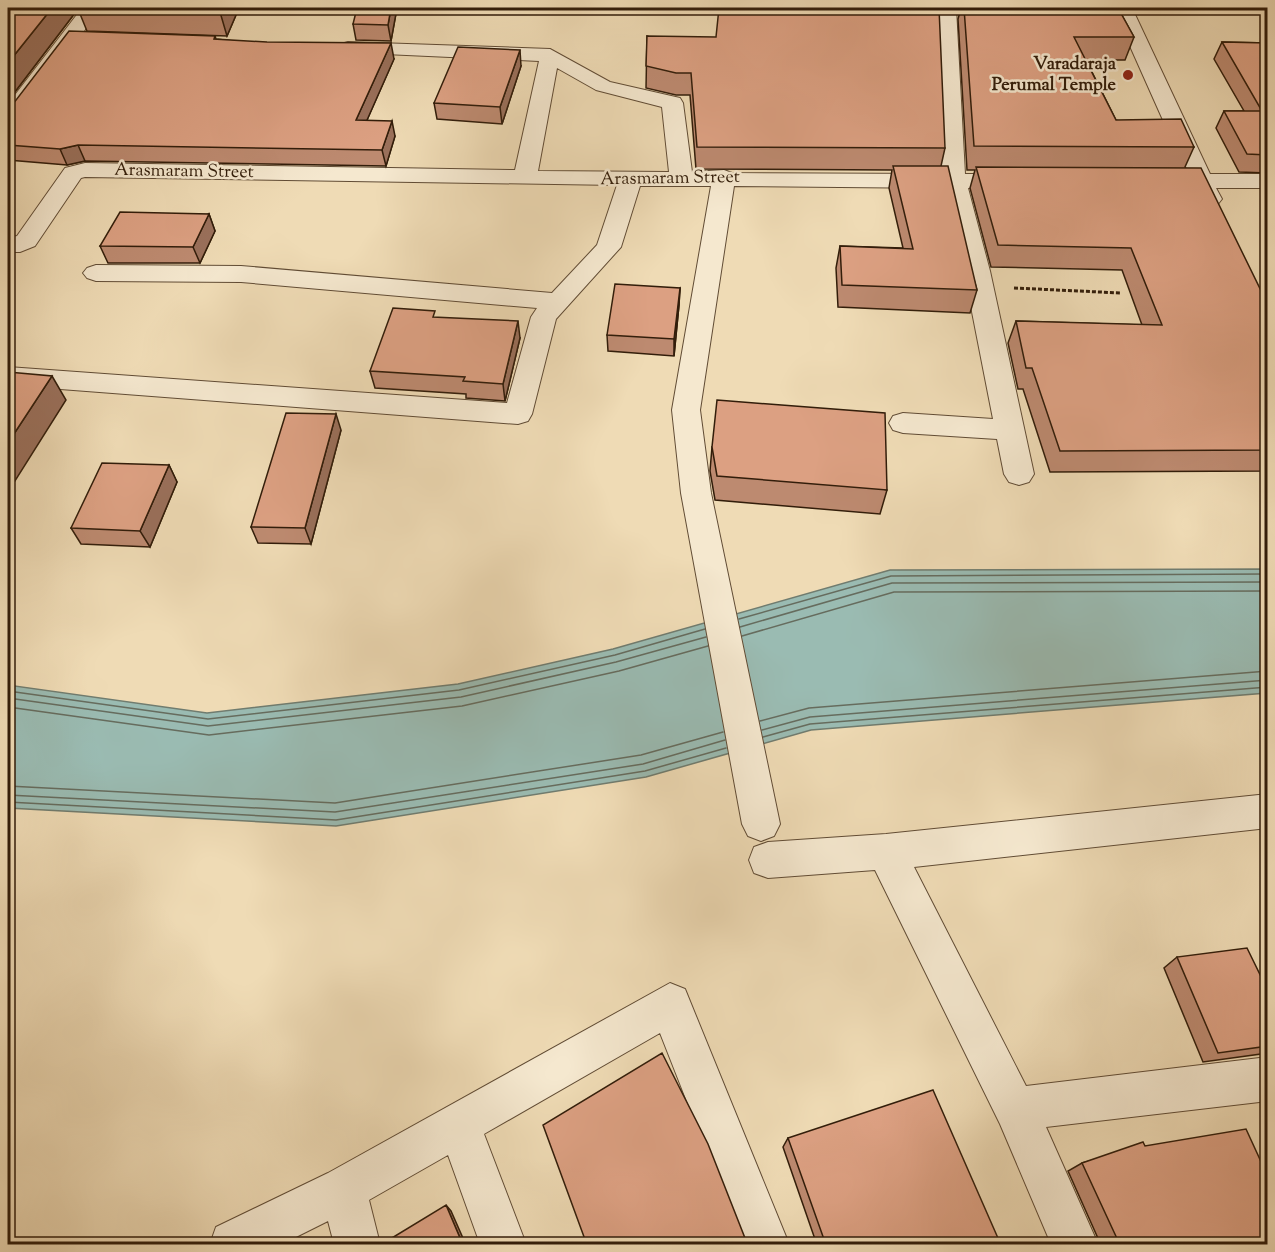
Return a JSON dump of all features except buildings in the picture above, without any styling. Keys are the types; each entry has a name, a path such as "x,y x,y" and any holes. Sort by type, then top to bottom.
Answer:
{"street":[{"path":"8,118 92,8"},
{"path":"946,8 954,180 981,287 1019,474"},
{"path":"1122,8 1220,222"},
{"path":"68,38 91,39"},
{"path":"327,47 550,55 603,86 672,103 681,179"},
{"path":"525,179 534,123 550,55"},
{"name":"Arasmaram Street","path":"8,245 20,245 26,241 73,173 85,170 525,179 630,180 724,177 1036,181"},
{"path":"724,177 686,410 696,494 761,824"},
{"path":"8,376 518,414 544,316 609,247 630,180"},
{"path":"1143,181 1268,181"},
{"path":"96,273 241,274 557,302"},
{"path":"903,423 1010,430"},
{"path":"768,860 886,852 1268,811"},
{"path":"886,852 1015,1109 1075,1245"},
{"path":"233,1245 344,1189 670,1004 766,1245"},
{"path":"1015,1109 1268,1078"},
{"path":"459,1125 503,1245"},
{"path":"344,1189 357,1245"}],"path":[{"path":"981,287 1121,293"}],"water":[{"path":"1267,569 1267,693 811,730 646,777 336,826 8,808 8,685 207,713 458,684 613,649 890,570"}],"place":[{"name":"Varadaraja Perumal Temple","path":"1128,75"}]}
